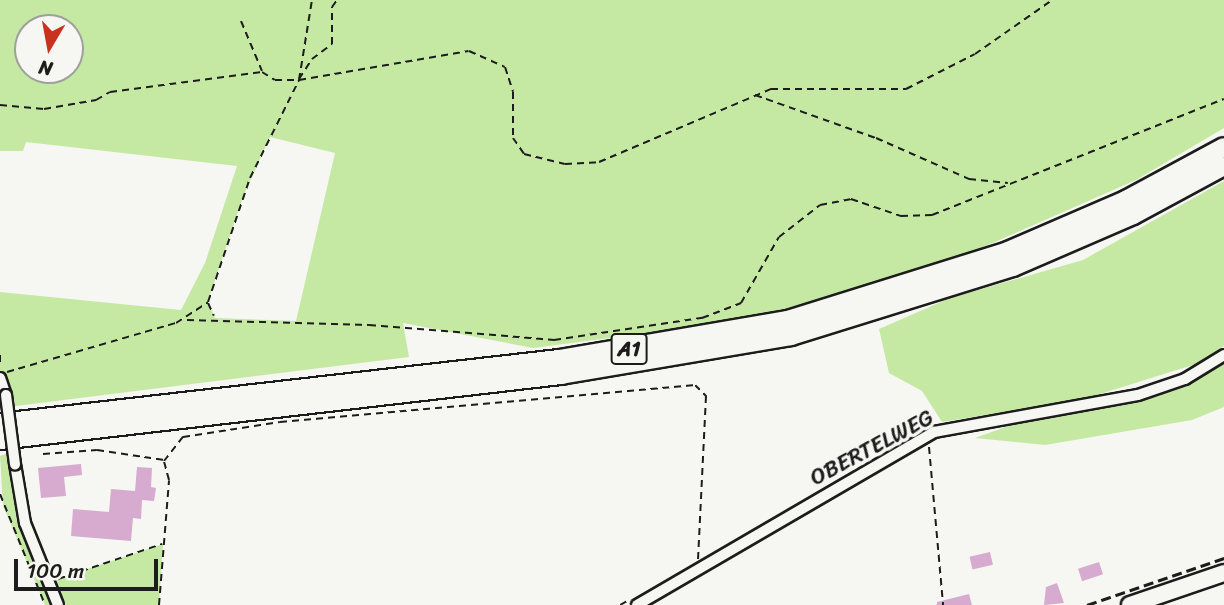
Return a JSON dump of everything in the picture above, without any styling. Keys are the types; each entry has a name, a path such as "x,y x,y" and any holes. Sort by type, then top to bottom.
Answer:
{"highway":[{"name":"A1","path":"0,423 585,356 788,320 887,293 1008,251 1126,200 1224,147"},
{"name":"A1","path":"0,440 561,376 792,336 1013,267 1133,215 1224,166"}],"main road":[{"path":"1130,605 1224,573"}],"street":[{"name":"OBERTELWEG","path":"639,600 925,436 1138,395 1185,379 1224,355"},
{"path":"0,377 6,395 25,523 58,605"}],"path":[{"path":"299,80 312,0"},
{"path":"187,320 208,302 250,178 299,80 312,59 332,44 332,7 337,0"},
{"path":"241,21 262,72 275,80 299,80 469,51 490,56 505,67 513,92 513,138 524,154 565,164 629,153 754,94 793,88 906,89 975,54 1052,0"},
{"path":"0,105 44,109 96,100 110,92 262,72"},
{"path":"754,94 969,179 1008,183"},
{"path":"0,377 27,363 187,320 215,317 554,340 688,321 741,303 779,237 820,205 851,199 919,218 1224,99"},
{"path":"208,302 215,317"},
{"path":"0,355 0,366"},
{"path":"164,461 175,443 193,434 695,385 706,396 700,563"},
{"path":"925,436 943,605"},
{"path":"43,454 97,450 149,454 164,461 169,471 159,605"},
{"path":"0,494 45,605"},
{"path":"48,583 163,544"},
{"path":"688,565 700,563 708,554"},
{"path":"620,605 639,600"}],"green space":[{"path":"0,0 1224,0 1224,128 1136,180 979,249 871,288 724,323 533,348 403,323 409,357 0,408 0,292 181,310 205,263 237,166 26,142 23,151 0,151","holes":["270,137 335,153 296,321 215,318 208,301 243,197"]},
{"path":"1224,181 1224,346 1196,364 1084,399 942,422 922,391 889,373 879,329 950,298 1083,260"},
{"path":"1224,355 1224,407 1192,420 1045,445 975,438 1042,414 1170,385"},
{"path":"6,454 15,464 19,496 48,582 163,544 159,605 45,605 3,506 0,456"}],"building":[{"path":"81,464 82,475 64,477 66,496 41,498 38,468"},
{"path":"137,467 152,468 151,487 156,488 154,501 142,500 141,519 133,518 131,541 71,536 73,509 109,512 111,489 135,491"},
{"path":"990,552 993,565 972,569 970,557"},
{"path":"1099,562 1103,574 1082,581 1078,569"},
{"path":"1057,583 1064,603 1044,605 1046,587"},
{"path":"969,594 972,605 937,605 937,602"}],"railway":[{"path":"1087,605 1224,558"}]}
